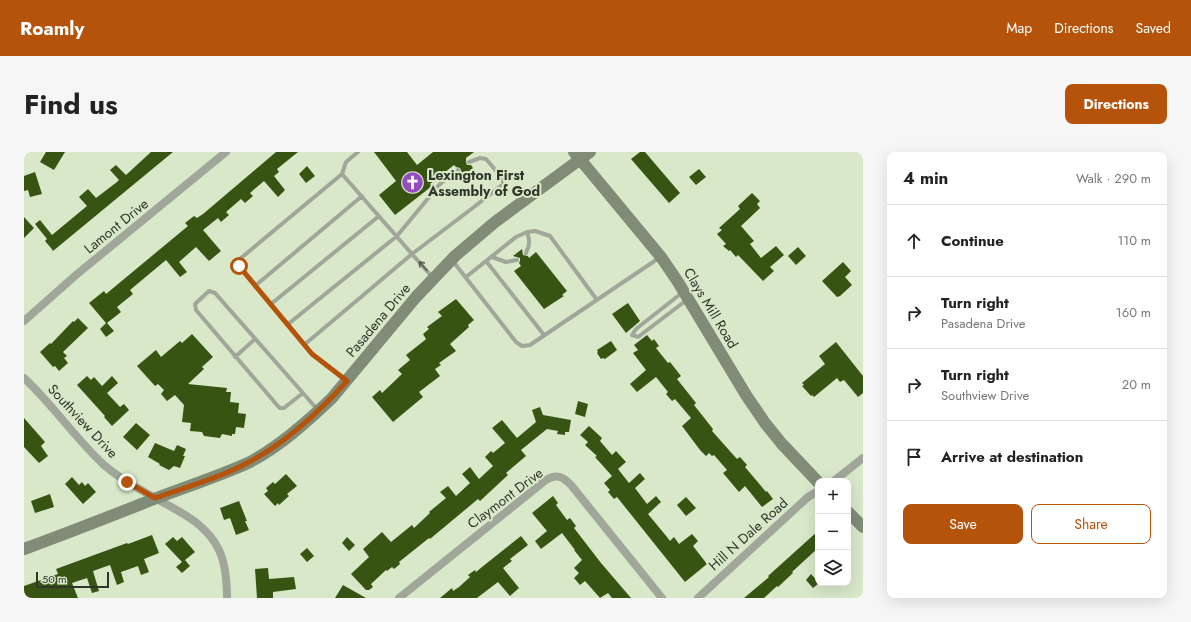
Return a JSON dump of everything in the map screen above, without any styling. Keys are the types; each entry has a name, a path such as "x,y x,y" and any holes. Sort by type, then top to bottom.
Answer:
{"street":[{"name":"Lamont Drive","path":"24,321 76,275 226,152"},
{"name":"Clays Mill Road","path":"582,155 661,257 686,295 746,395 765,423 782,444 815,479"},
{"name":"Pasadena Drive","path":"24,549 155,498 214,477 248,462 279,443 319,411 347,381 433,278 495,222 582,155"},
{"name":"Southview Drive","path":"24,378 104,464 127,482 186,515 204,528 223,560 227,583 227,598"},
{"path":"838,478 863,458"},
{"name":"Claymont Drive","path":"399,598 546,480 557,476 564,478 571,485 662,598"},
{"name":"Hill N Dale Road","path":"698,598 808,497 815,493"},
{"path":"850,514 863,527"}],"lane":[{"path":"347,381 312,354 239,266 241,258 342,174 346,162 358,152"},
{"path":"304,345 412,254 502,184 503,179 486,159 480,158 469,162"},
{"path":"287,325 397,236 440,184 458,170"},
{"path":"342,174 433,278"},
{"path":"255,286 362,196"},
{"path":"271,304 379,216"},
{"path":"466,278 516,237 527,232 535,231 550,236 598,300"},
{"path":"526,253 529,248 530,239 527,232"},
{"path":"492,257 506,262 516,260"},
{"path":"452,260 516,342 522,346 530,345 661,257"},
{"path":"486,261 544,335"},
{"path":"303,393 284,408 280,408 196,310 195,304 209,291 215,293 319,411"},
{"path":"686,295 638,337 632,335 636,329 686,295"},
{"path":"235,357 255,339"}],"building":[{"path":"46,152 65,152 54,170 40,162"},
{"path":"151,152 173,152 53,251 45,241 47,239 35,224 40,220 52,235 87,206 79,197 88,189 96,198 119,180 110,170 116,165 126,175"},
{"path":"276,152 298,152 277,169 279,172 274,176 285,190 278,197 264,181 250,193 253,196 245,203 241,199 226,212 229,215 221,222 218,218 203,230 221,251 209,261 196,247 179,262 187,272 180,277 166,260 130,290 133,294 117,307 121,312 107,323 114,331 106,337 100,329 106,323 89,303 104,291 106,294 188,226 185,223 194,216 197,218 203,214"},
{"name":"Lexington First Assembly of God","path":"374,152 407,152 417,165 433,152 474,152 466,158 467,165 471,165 473,168 463,176 460,173 460,168 454,165 430,184 432,186 395,215 379,195 396,181"},
{"path":"640,152 645,152 680,193 669,203 631,159"},
{"path":"307,166 315,176 306,183 299,174"},
{"path":"699,169 706,177 696,185 689,177"},
{"path":"35,172 42,194 30,197 28,190 24,191 24,176"},
{"path":"752,193 760,201 757,204 760,208 741,226 754,241 750,244 761,258 776,246 784,255 770,267 774,271 763,281 738,255 736,257 730,250 729,251 723,246 726,244 717,234 722,230 719,228 740,209 738,206"},
{"path":"24,217 34,228 24,238"},
{"path":"798,247 806,256 796,265 788,256"},
{"path":"522,249 523,255 528,256 529,258 536,252 567,291 562,295 564,296 544,309 514,271 521,266 519,263 520,258 513,256"},
{"path":"843,262 851,271 845,277 852,285 837,297 822,281"},
{"path":"456,299 474,320 468,325 469,327 450,344 456,351 439,363 441,365 435,369 440,376 419,392 423,397 393,422 372,397 380,390 382,393 402,374 398,370 410,360 406,355 426,339 423,334 429,329 427,327 442,316 438,312"},
{"path":"628,303 640,321 626,333 612,314"},
{"path":"78,318 88,328 63,352 67,356 64,358 68,363 59,371 55,366 53,367 40,352 50,343 51,344 73,321 74,322"},
{"path":"192,334 213,357 202,367 204,369 188,384 227,388 226,392 231,392 230,402 239,403 238,413 246,414 244,428 236,427 235,434 232,434 232,436 222,434 220,438 204,436 202,432 190,431 191,423 182,422 184,405 175,395 167,401 161,394 164,390 158,384 155,386 137,366 156,350 161,357 180,341 182,343"},
{"path":"647,335 652,341 654,339 659,346 656,348 681,376 677,379 696,403 694,405 713,429 712,431 737,459 740,457 747,465 745,467 773,499 762,507 745,486 739,492 723,473 727,470 714,455 712,456 709,453 706,456 700,450 682,426 691,418 675,399 672,401 666,394 668,392 656,377 637,392 630,384 646,370 633,353 638,350 634,345"},
{"path":"611,341 617,350 605,359 601,359 597,353 597,350"},
{"path":"836,342 863,376 863,393 858,397 844,380 840,382 837,378 814,397 812,395 811,396 802,386 804,385 802,383 825,364 819,356"},
{"path":"87,376 91,380 94,377 102,386 112,376 118,383 107,393 120,407 124,404 129,410 112,426 77,385"},
{"path":"578,401 588,404 585,417 575,414"},
{"path":"540,407 543,415 571,420 569,432 565,432 565,435 557,434 558,431 547,429 521,450 526,456 506,473 508,475 480,501 478,499 430,539 429,538 399,562 400,564 394,569 392,567 387,571 386,570 371,584 373,587 366,590 351,574 369,557 363,549 382,532 391,542 412,525 414,528 430,513 429,512 446,498 440,492 448,486 456,496 470,483 462,474 470,467 479,479 493,466 485,457 491,451 493,453 505,443 492,428 502,420 517,438 536,422 532,410"},
{"path":"24,418 45,442 41,446 48,456 39,463 24,447"},
{"path":"136,423 150,435 137,450 123,437"},
{"path":"589,426 602,438 600,441 612,455 616,451 626,462 618,469 629,483 640,473 645,479 635,488 647,504 656,496 661,502 648,514 670,541 674,537 679,544 692,534 698,541 693,546 707,564 685,582 617,497 614,499 608,492 610,490 604,483 612,476 595,457 597,456 585,445 588,442 580,435"},
{"path":"155,443 174,451 177,445 186,449 180,468 174,466 169,470 148,457"},
{"path":"286,474 297,486 287,494 289,496 279,505 278,503 275,506 264,494 268,491 266,488 273,482 275,484"},
{"path":"72,477 79,485 82,482 85,486 88,483 96,492 83,504 65,484"},
{"path":"50,494 54,507 35,513 31,501"},
{"path":"553,496 558,503 556,505 567,520 570,518 576,526 574,528 631,598 612,598 608,593 600,598 585,581 580,585 574,578 579,573 574,568 582,560 562,533 541,549 535,541 547,531 532,513"},
{"path":"686,497 696,508 686,516 677,505"},
{"path":"239,501 249,530 236,535 230,518 224,520 220,508"},
{"path":"815,534 815,551 778,587 777,586 764,598 744,598 769,577 768,576"},
{"path":"152,535 159,553 144,559 149,572 141,575 138,566 121,572 124,582 117,585 110,565 93,571 99,591 92,593 87,578 72,583 78,598 24,598 24,586 58,574 56,569"},
{"path":"521,536 528,545 510,559 512,561 503,568 519,588 510,596 498,582 477,598 440,598 452,588 453,591 459,587 470,577 468,575 475,570 476,572"},
{"path":"173,537 177,541 182,537 195,552 185,560 190,566 182,573 176,567 182,562 165,544"},
{"path":"347,537 355,545 349,551 342,543"},
{"path":"307,548 314,556 307,562 300,554"},
{"path":"268,568 269,579 294,577 296,589 273,592 273,598 257,598 255,569"},
{"path":"811,574 815,578 815,586 813,588 806,580"},
{"path":"343,585 366,598 335,598"}],"place":[{"name":"Lexington First Assembly of God","path":"413,183"}],"route":[{"path":"127,482 155,498 214,477 248,462 279,443 296,430 319,411 347,381 312,354 239,266"}]}
